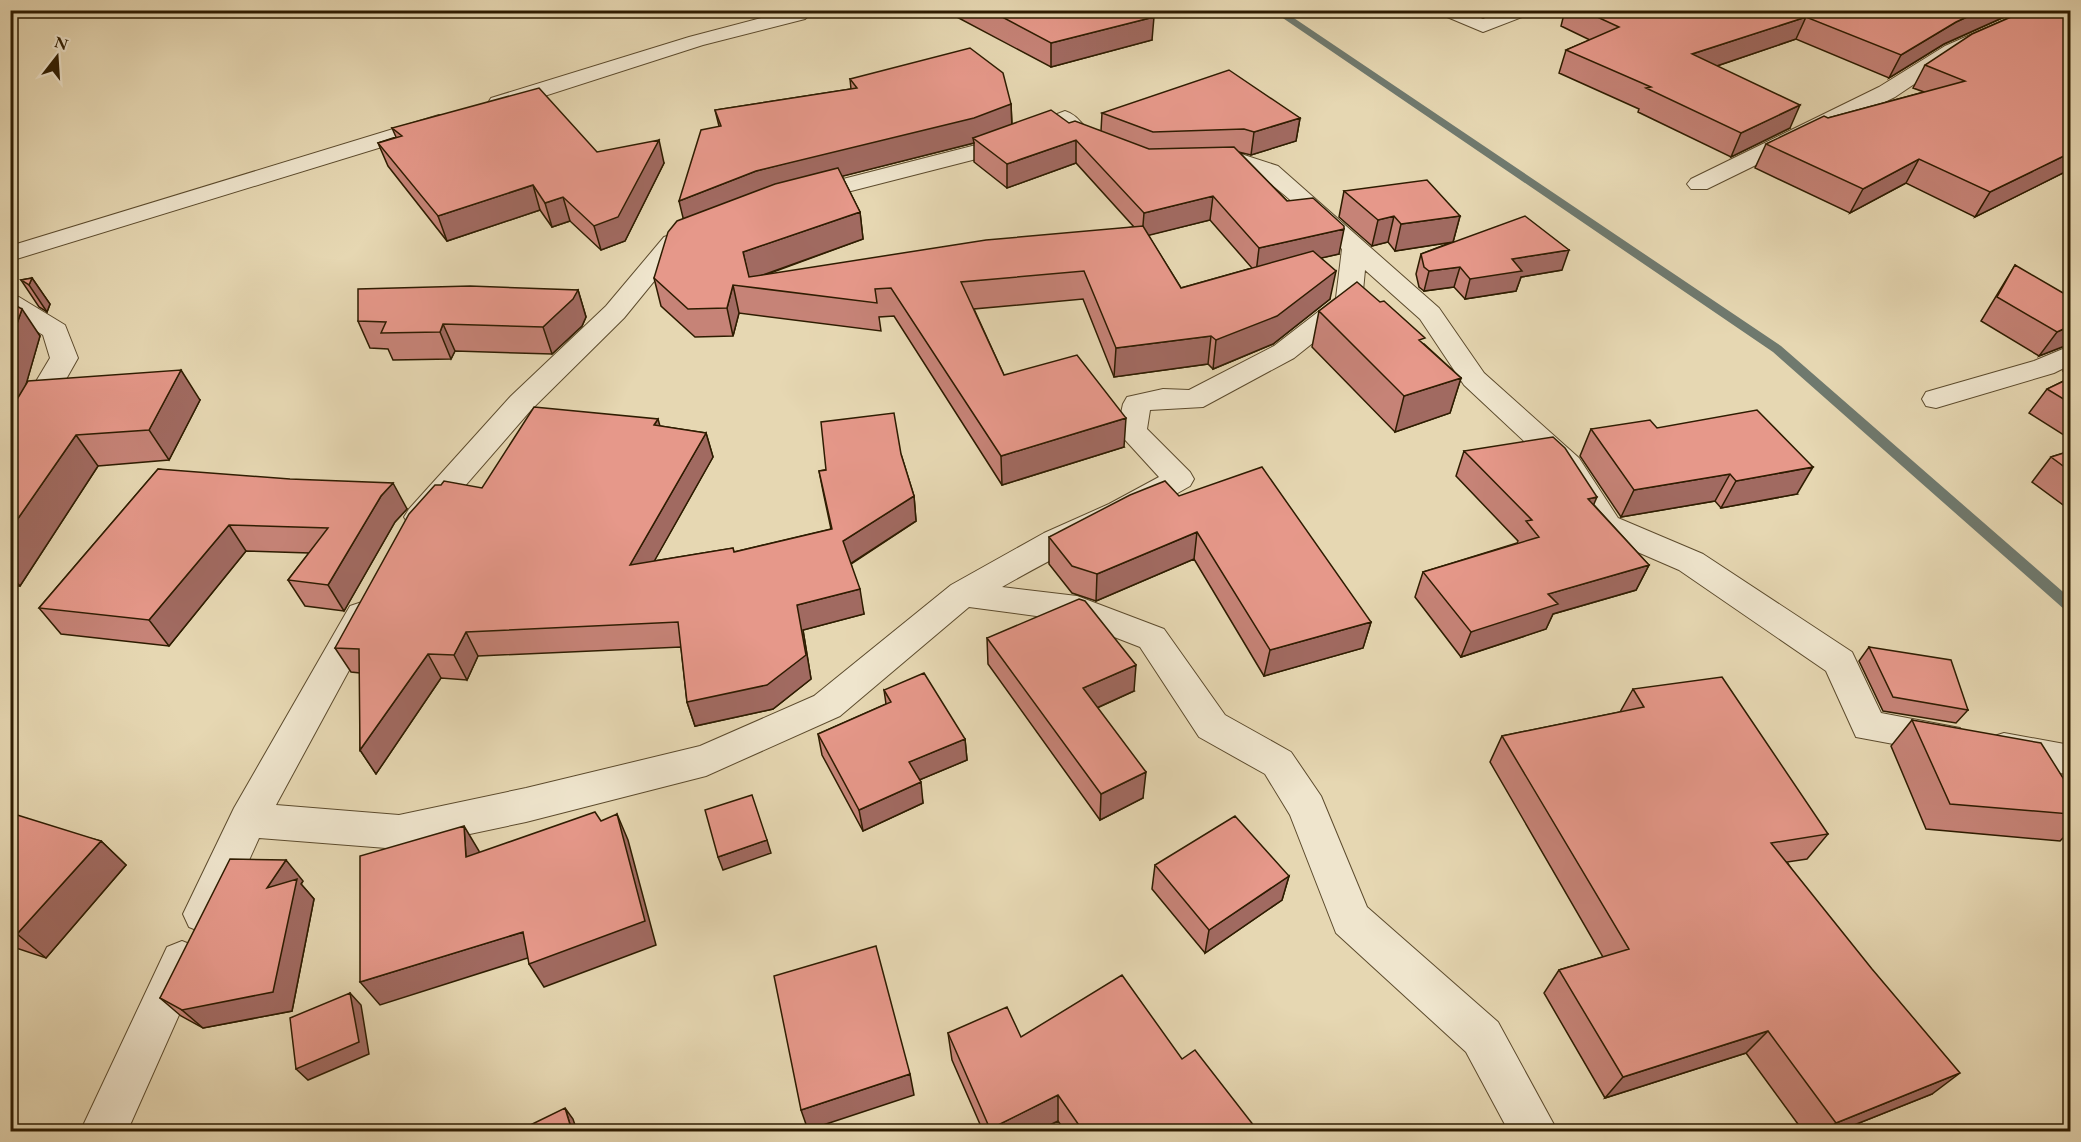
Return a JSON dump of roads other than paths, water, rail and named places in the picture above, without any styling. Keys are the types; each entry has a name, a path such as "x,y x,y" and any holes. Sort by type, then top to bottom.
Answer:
{"street":[{"path":"482,108 696,41 798,15 806,10"},
{"path":"1447,10 1483,26 1522,10"},
{"path":"1699,184 1887,92 1952,50 2045,10"},
{"path":"10,254 460,115"},
{"path":"782,201 984,150 1065,118 1086,140 1127,156"},
{"path":"1183,163 1241,161 1270,171 1430,314 1474,379 1568,465 1607,526 1691,562 1840,663 1869,726 2029,753 2062,774"},
{"path":"402,542 408,531 521,403 615,312 673,242 716,225"},
{"path":"248,820 399,832 526,805 706,760 827,706 963,594 1055,541 1120,512 1179,479 1132,431 1137,404 1163,398 1194,400 1284,352 1349,302 1355,246"},
{"path":"10,303 55,330 64,358 10,452"},
{"path":"1936,399 2044,367 2070,355"},
{"path":"103,1131 248,820 380,583"},
{"path":"963,594 1077,609 1152,638 1212,726 1278,763 1307,808 1351,920 1482,1037 1535,1131"}],"waterway":[{"path":"1275,10 1777,349 2070,606"}]}
